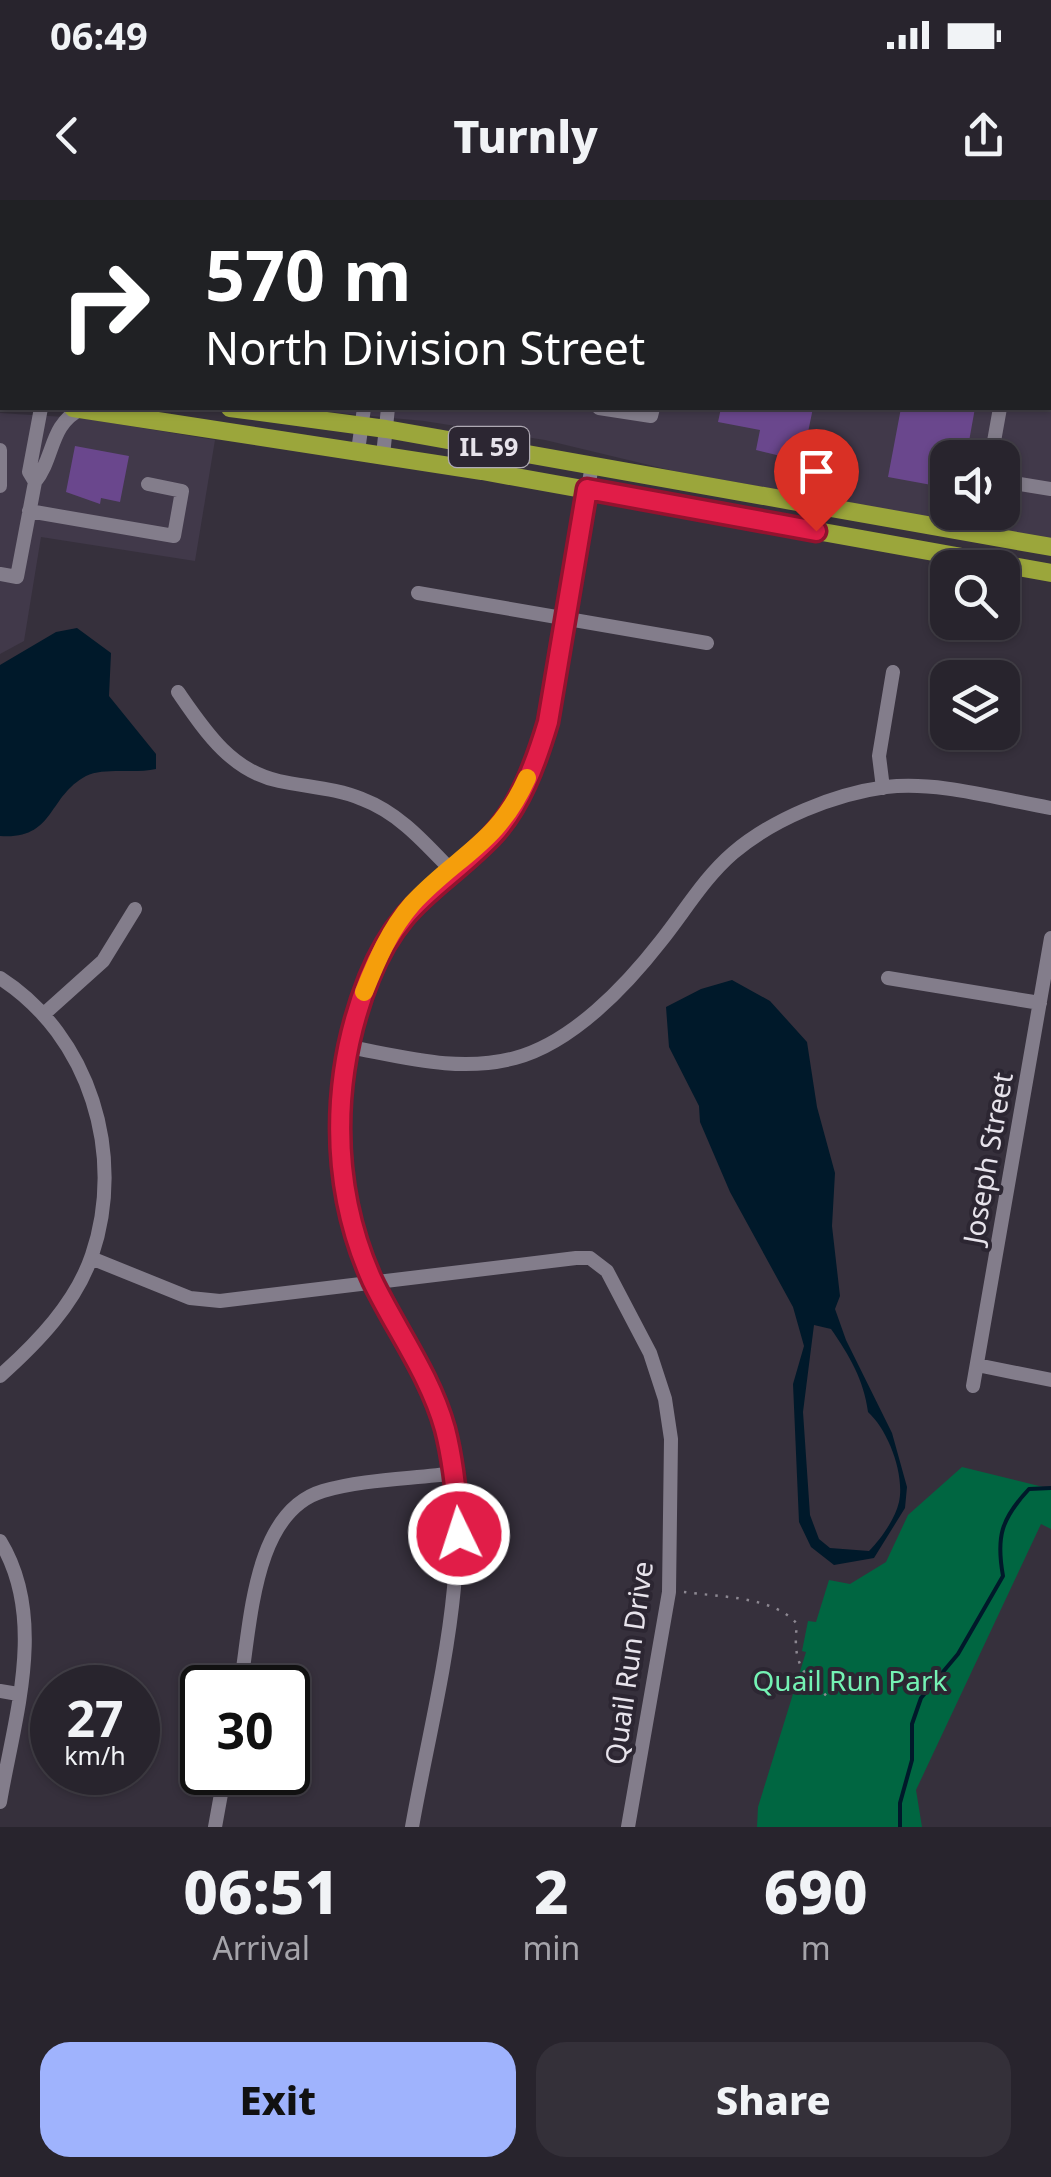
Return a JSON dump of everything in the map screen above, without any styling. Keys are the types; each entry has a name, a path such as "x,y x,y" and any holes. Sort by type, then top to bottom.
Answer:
{"main road":[{"name":"IL 59","path":"90,410 587,489 1051,572"},
{"name":"IL 59","path":"260,410 363,417 386,429 1051,547"}],"street":[{"path":"34,482 29,472 41,410"},
{"path":"1,578 17,577 34,482 45,470 58,427 75,410"},
{"path":"383,455 388,410"},
{"path":"612,410 651,416 652,410"},
{"path":"994,440 1000,410"},
{"path":"358,451 363,417"},
{"path":"0,450 0,486"},
{"path":"412,1827 454,1590 459,1534 454,1473 428,1381 372,1280 356,1235 339,1146 340,1101 362,996 380,952 412,904 493,835 526,782 548,722 592,464"},
{"path":"29,511 174,536 182,490 148,484"},
{"path":"1020,484 1051,489"},
{"path":"418,592 707,644"},
{"path":"884,788 880,756 894,672"},
{"path":"178,692 210,738 242,766 274,780 363,799 410,827 451,870"},
{"path":"350,1047 441,1065 517,1058 562,1035 634,973 696,892 734,853 775,825 821,804 884,788 918,786 1051,808"},
{"path":"44,1014 102,961 135,909"},
{"name":"Joseph Street","path":"973,1386 1051,938"},
{"path":"0,978 44,1014 71,1052 99,1118 104,1195 91,1258 50,1327 0,1376"},
{"path":"888,978 1040,1003"},
{"name":"Quail Run Drive","path":"91,1258 190,1298 220,1302 372,1280 590,1258 607,1271 650,1353 665,1399 671,1440 670,1558 663,1630 628,1827"},
{"path":"977,1365 1051,1380"},
{"path":"244,1665 263,1558 274,1529 294,1508 321,1491 454,1473"},
{"path":"0,1541 20,1587 25,1618 18,1694 0,1802"},
{"path":"0,1691 18,1694"},
{"path":"215,1827 221,1795"}],"path":[{"path":"684,1592 751,1602 789,1614 797,1624 793,1654 808,1680 832,1702"}],"shaded area":[{"path":"307,410 1051,410 1051,539 1001,530 1020,530 1020,440 930,440 930,517 674,471 545,440 424,421"},
{"path":"0,413 81,418 215,440 195,561 41,537 24,641 0,654"}],"green space":[{"name":"Quail Run Park","path":"962,1467 1051,1489 1051,1529 1041,1524 916,1790 922,1827 757,1827 758,1807 806,1652 802,1651 808,1621 816,1622 829,1580 850,1584 886,1562 908,1515"}],"water":[{"path":"77,628 111,653 109,696 156,754 156,769 86,776 31,831 0,836 0,665 56,632"},
{"path":"732,980 770,1001 807,1042 817,1107 835,1173 832,1226 840,1296 835,1309 892,1433 907,1487 905,1508 874,1558 834,1565 811,1547 799,1522 793,1384 804,1346 793,1307 730,1192 700,1122 699,1106 669,1047 666,1007 701,989","holes":["814,1325 831,1329 855,1368 868,1412 888,1441 900,1479 894,1515 869,1551 830,1548 819,1539 810,1515 803,1412"]}],"building":[{"path":"721,410 813,410 806,442 807,450 813,450 810,463 756,450 760,430 718,422"},
{"path":"901,410 975,410 969,440 930,440 930,485 888,477"},
{"path":"75,446 129,456 120,502 101,498 100,504 66,492"}],"waterway":[{"path":"900,1827 900,1803 912,1760 912,1724 921,1698 958,1654 1003,1576 1001,1539 1012,1510 1029,1489 1051,1488"}],"slow traffic":[{"path":"364,992 380,952 412,904 493,835 527,778"}],"route":[{"path":"459,1534 454,1473 444,1427 428,1381 372,1280 344,1189 339,1146 340,1101 362,996 380,952 412,904 493,835 520,795 548,722 587,489 816,531"}]}
